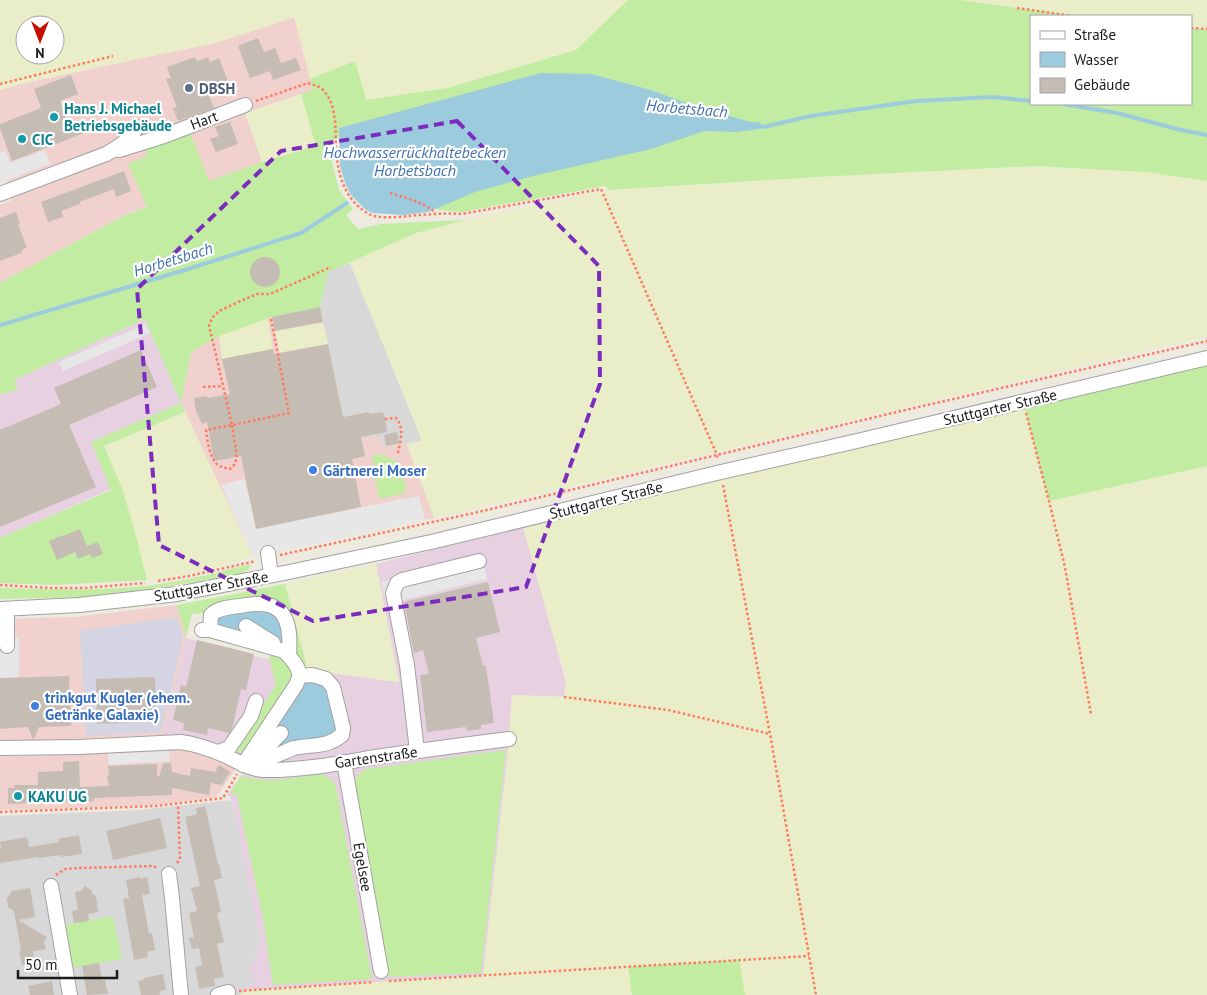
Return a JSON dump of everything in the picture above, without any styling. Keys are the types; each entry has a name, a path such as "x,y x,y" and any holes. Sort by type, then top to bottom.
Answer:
{"street":[{"name":"Hart","path":"0,194 245,105"},
{"name":"Hart","path":"106,154 126,141 137,127"},
{"name":"Stuttgarter Straße","path":"3,609 79,606 176,594 431,542 1207,358"},
{"path":"268,556 271,575"},
{"path":"417,751 408,665 392,593 397,583 402,580 480,561"},
{"path":"253,604 274,606 281,611 290,633 284,652 206,630 211,615 226,608 253,604"},
{"path":"3,609 7,646"},
{"path":"246,626 271,641 284,652 297,667 299,676 250,759"},
{"path":"250,759 266,758 293,748 323,745 334,741 342,735 343,728 333,687 326,679 312,675 299,676"},
{"path":"218,752 229,748 251,716 256,701"},
{"path":"250,759 280,733"},
{"name":"Gartenstraße","path":"0,748 78,747 181,742 250,759 261,770 283,770 509,739"},
{"name":"Egelsee","path":"344,762 380,978"},
{"path":"169,874 181,995"},
{"path":"52,886 70,995"}],"path":[{"path":"1017,8 1066,15"},
{"path":"1192,28 1207,29"},
{"path":"0,84 113,56"},
{"path":"245,105 308,83 321,88 330,99 334,113 336,151 344,187 351,199 362,210 373,216 403,217 462,214 601,189 717,454"},
{"path":"390,193 419,203 437,214"},
{"path":"271,319 289,413 232,425 206,430 207,440 214,461 224,468 230,469 234,466 237,458 232,425 209,326 212,318 219,311 245,299 257,294 270,294 331,267"},
{"path":"155,582 189,576 268,556 474,513 717,454 1207,341"},
{"path":"203,387 223,386"},
{"path":"1023,402 1065,567 1091,714"},
{"path":"385,418 396,418 400,421 402,431 398,454"},
{"path":"721,472 816,995"},
{"path":"0,585 84,588 147,583"},
{"path":"564,697 668,710 770,734"},
{"path":"0,812 155,806 223,798 250,759"},
{"path":"52,886 55,876 65,869 153,866 169,874 180,859 178,804"},
{"path":"223,993 380,978 809,956"}],"highlighted area":[{"path":"457,121 599,266 600,384 526,587 313,621 159,545 137,289 281,151"}],"shaded area":[{"path":"295,17 313,90 245,113 262,162 122,216 0,283 0,205 12,200 0,154 0,90 24,83 219,42"},
{"path":"5,150 10,163 45,150 50,164 0,183 0,152"},
{"path":"350,263 422,441 383,447 380,437 348,441 320,307 328,272"},
{"path":"320,307 348,441 380,437 383,447 407,444 434,518 253,557 181,403 191,352 219,336 272,317"},
{"path":"145,319 181,403 91,442 111,489 0,538 0,395 18,389 14,380"},
{"path":"146,324 150,333 63,371 59,362"},
{"path":"244,479 257,528 419,496 425,520 253,557 221,485"},
{"path":"523,527 566,682 564,697 512,695 508,751 483,975 228,992 254,984 249,966 255,963 260,938 232,800 227,795 249,765 200,741 163,735 186,638 308,670 399,682 376,564"},
{"path":"482,557 487,579 387,604 381,582"},
{"path":"177,605 186,638 163,735 50,740 0,740 0,619 74,617"},
{"path":"177,617 183,638 161,732 86,736 80,631"},
{"path":"19,637 19,678 0,678 0,638"},
{"path":"164,748 193,750 207,754 236,769 216,797 153,805 0,810 0,756 35,756"},
{"path":"169,751 169,761 109,765 108,754"},
{"path":"232,800 260,938 255,963 255,984 232,991 247,990 239,995 0,995 0,816 139,810"}],"green space":[{"path":"0,0 628,0 576,50 448,88 366,100 354,62 310,79 294,17 219,42 24,83 0,90"},
{"path":"628,0 961,0 1066,15 1030,15 1030,105 1192,105 1192,28 1207,29 1207,181 1146,172 1035,166 608,190 605,186 462,212 439,210 386,189 423,207 427,212 404,215 340,137 329,142 332,162 339,190 353,209 346,215 358,229 381,224 465,220 416,233 328,272 320,307 272,317 219,336 191,352 181,403 145,319 14,380 18,389 0,395 0,283 121,217 147,207 128,164 147,156 145,150 190,132 209,181 262,162 316,146 301,94 313,90 310,79 355,61 366,100 448,88 576,50"},
{"path":"962,0 1207,0 1207,27 1192,26 1192,15 1066,15"},
{"path":"301,94 317,146 262,162 245,113"},
{"path":"1035,166 1146,172 1207,181 1207,337 434,518 407,444 422,440 350,263 418,232 465,220 608,190"},
{"path":"268,318 273,349 222,359 219,336"},
{"path":"323,322 328,344 280,353 275,331"},
{"path":"1207,364 1207,466 1049,501 1025,409"},
{"path":"181,403 185,412 104,446 122,488 147,580 54,585 0,583 0,538 111,490 91,442"},
{"path":"1025,409 1049,501 1207,466 1207,995 745,995 738,960 628,967 632,995 239,995 247,990 483,975 508,751 512,695 565,697 566,682 523,527"},
{"path":"185,412 253,557 208,570 170,578 147,580 134,528 104,446"},
{"path":"380,454 396,461 407,487 405,493 379,499 372,455"},
{"path":"250,564 250,568 239,574 125,594 92,597 0,599 0,588 84,589 149,586 207,575"},
{"path":"376,564 399,682 308,670 285,584"},
{"path":"285,584 307,667 294,657 292,646 207,613 192,614 186,638 177,605"},
{"path":"269,656 283,656 293,668 292,679 250,747 238,753 238,743 276,685"},
{"path":"506,750 481,973 389,977 353,787 356,786 358,775 367,769"},
{"path":"321,774 334,782 336,787 372,979 273,985 263,919 237,795 230,794 238,780 243,776 254,779 273,780"},
{"path":"113,916 122,959 71,968 64,925"},
{"path":"739,960 745,995 632,995 628,967"}],"water":[{"name":"Hochwasserrückhaltebecken Horbetsbach","path":"541,73 591,74 651,90 703,109 751,122 759,122 762,126 759,129 737,132 704,131 651,149 533,176 475,192 428,212 403,215 373,213 366,210 351,195 345,183 340,165 339,128"},
{"path":"253,608 279,613 287,646 274,639 215,627 216,614"},
{"path":"312,680 328,687 337,733 275,753 260,748 305,682"}],"building":[{"path":"258,38 264,52 275,48 281,63 296,58 301,70 273,80 270,71 250,78 238,46"},
{"path":"195,57 197,61 208,57 210,62 219,58 230,87 209,95 214,108 178,121 173,108 177,107 166,79 171,78 167,67"},
{"path":"71,75 78,94 60,101 69,126 88,120 92,130 12,161 0,124 39,109 41,107 34,89"},
{"path":"230,122 238,144 216,152 210,139 219,136 215,127"},
{"path":"124,171 131,191 116,197 114,189 61,211 63,217 48,222 41,202"},
{"path":"16,212 20,223 18,224 27,248 23,249 21,253 0,261 0,218"},
{"path":"265,257 276,261 280,272 276,283 265,287 254,283 250,272 254,261"},
{"path":"320,307 323,322 275,331 272,317"},
{"path":"328,344 343,417 369,412 369,414 383,412 385,418 387,432 361,437 365,456 352,459 361,507 256,529 241,456 214,461 207,422 202,424 196,411 194,398 230,394 222,359 273,349 274,354"},
{"path":"141,350 157,387 69,425 96,487 0,527 0,430 61,404 54,388"},
{"path":"397,432 399,444 386,446 384,435"},
{"path":"80,529 87,546 98,542 103,554 92,558 90,554 78,559 75,552 57,560 49,541"},
{"path":"488,582 500,632 476,638 483,666 486,666 494,723 481,725 481,729 467,731 466,727 427,732 420,675 429,674 423,650 414,653 404,602"},
{"path":"197,640 254,654 246,690 241,689 232,729 229,733 208,728 207,735 183,730 184,723 173,720 181,685 186,687"},
{"name":"trinkgut Kugler (ehem. Getränke Galaxie)","path":"69,676 71,726 39,727 34,739 28,727 0,729 0,678"},
{"path":"155,677 156,722 97,724 96,679"},
{"path":"79,761 80,787 109,786 108,766 157,764 157,776 159,777 163,763 171,763 172,772 190,776 191,768 215,772 219,765 230,772 222,785 211,783 209,795 172,788 172,795 94,798 94,801 8,804 8,788 14,788 14,785 38,785 38,772 63,771 63,762"},
{"path":"205,806 222,878 214,880 221,912 217,913 224,942 217,944 224,977 214,979 215,986 199,989 195,967 202,965 199,948 192,949 189,938 194,937 189,913 197,911 191,888 200,886 185,817 197,814 196,808"},
{"path":"160,818 167,848 113,860 106,831"},
{"path":"79,835 82,854 61,857 61,855 38,857 0,863 0,842 27,837 29,847 59,842 58,839"},
{"path":"140,877 140,879 147,877 150,894 142,895 149,934 152,933 155,950 147,952 148,957 134,960 123,899 129,898 126,880"},
{"path":"85,886 96,896 98,912 88,914 89,921 74,923 72,911 78,910 75,892 81,891"},
{"path":"30,888 35,917 18,920 47,937 44,942 46,949 33,951 35,963 22,965 14,911 8,907 7,899 12,891"},
{"path":"99,963 102,980 105,980 108,994 87,995 82,966"},
{"path":"163,974 166,990 159,991 160,995 141,995 138,981"},
{"path":"52,981 54,995 30,995 28,986"}],"waterway":[{"name":"Horbetsbach","path":"758,126 763,127 811,116 916,101 993,97 1030,101"},
{"name":"Horbetsbach","path":"1069,105 1117,113 1207,135"},
{"name":"Horbetsbach","path":"0,325 301,233 347,203"}],"place":[{"name":"DBSH","path":"189,88"},
{"name":"Hans J. Michael Betriebsgebäude","path":"54,117"},
{"name":"CIC","path":"22,139"},
{"name":"Gärtnerei Moser","path":"313,470"},
{"name":"trinkgut Kugler (ehem. Getränke Galaxie)","path":"35,706"},
{"name":"KAKU UG","path":"18,796"}]}
